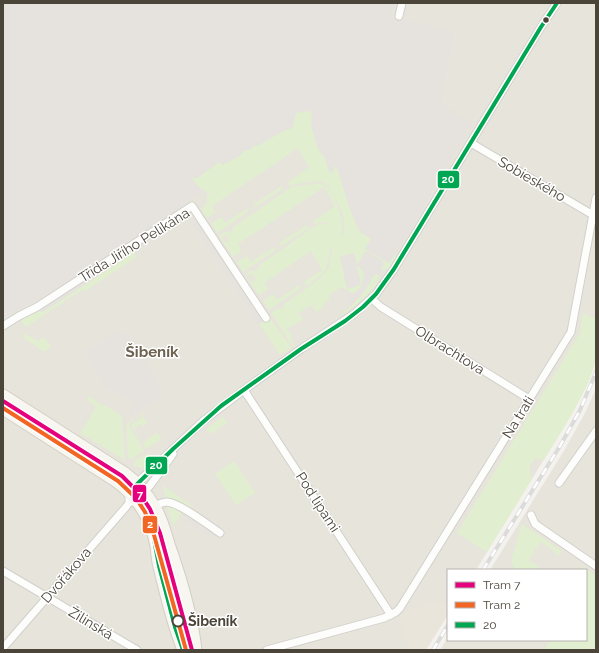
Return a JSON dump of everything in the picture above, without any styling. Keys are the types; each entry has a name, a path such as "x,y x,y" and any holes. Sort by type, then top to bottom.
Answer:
{"main road":[{"path":"3,396 125,473 141,487 155,506 164,526 192,622 196,650"},
{"path":"3,409 114,480 147,517 152,529 158,566 183,650"}],"street":[{"path":"399,16 402,3"},
{"path":"132,499 180,444 203,421 301,349 345,321 372,299 394,269 557,3"},
{"name":"Sobieského","path":"471,143 593,215"},
{"name":"Na trati","path":"391,615 403,605 571,332 596,198"},
{"name":"Třída Jiřího Pelikána","path":"3,326 37,307 192,206 266,318"},
{"name":"Olbrachtova","path":"372,299 381,307 529,399"},
{"name":"Pod lipami","path":"244,390 391,615"},
{"path":"559,483 596,431"},
{"path":"132,499 173,449 180,444"},
{"name":"Dvořákova","path":"3,648 132,499"},
{"path":"155,506 164,502 170,503 188,512 220,533"},
{"path":"531,515 535,524 596,566"},
{"name":"Žilinská","path":"3,571 137,650"},
{"path":"267,650 391,615"}],"shaded area":[{"path":"3,3 596,3 596,352 567,422 477,569 447,569 447,616 425,650 3,650"},
{"path":"3,3 394,3 391,17 454,32 441,103 472,124 391,262 363,297 352,307 343,289 336,236 352,228 304,122 99,263 62,286 3,318"},
{"path":"194,218 263,321 259,324 190,220"},
{"path":"367,251 383,261 378,272 369,280 358,264"},
{"path":"128,252 127,257 43,312 38,311"},
{"path":"117,332 121,336 126,333 162,388 158,391 161,396 132,415 129,411 135,406 127,396 121,399 114,388 109,391 85,353"},
{"path":"596,389 596,650 440,650 447,639 447,641 587,641 587,569 491,569 565,449 585,413"},
{"path":"189,516 212,532 209,537 186,521"},
{"path":"442,602 447,605 447,617 426,650 408,650 403,629 398,624 407,610"}],"green space":[{"path":"308,111 312,114 311,125 318,149 325,158 329,172 331,173 334,170 335,165 355,222 360,232 371,239 365,249 389,263 395,254 398,255 388,269 382,270 381,269 384,263 365,252 357,265 364,271 362,286 353,294 341,287 328,296 330,300 323,305 324,307 316,312 311,305 299,313 303,320 287,329 292,336 290,338 295,346 293,347 271,313 278,308 281,309 284,307 284,304 321,278 329,267 332,249 330,249 328,263 322,274 306,286 304,282 322,270 311,251 264,283 268,289 259,295 248,279 252,282 256,279 251,273 247,276 247,278 245,275 252,270 255,271 258,269 258,266 315,226 328,223 320,222 314,225 315,223 313,221 335,206 324,187 238,244 242,251 233,257 222,241 224,240 226,243 230,240 226,235 222,237 223,239 221,240 219,236 226,231 229,233 233,230 232,228 291,187 321,183 326,186 338,206 342,222 342,236 344,230 344,218 337,202 326,183 315,182 288,187 290,185 288,182 309,167 298,148 212,206 216,212 207,218 201,209 207,203 207,195 210,192 202,190 193,180 193,176 196,179 219,162 223,165 239,156 245,150 250,150 253,146 259,145 285,130 288,130 293,127 296,113","holes":["354,253 361,285 347,289 340,256"]},
{"path":"281,186 283,189 255,207 253,205"},
{"path":"248,208 249,211 221,231 219,230 217,233 211,224 221,217 225,223"},
{"path":"307,225 309,228 281,246 279,243"},
{"path":"274,247 276,250 243,272 237,262 247,256 251,262"},
{"path":"131,249 137,257 84,292 82,290 26,327 20,319 38,311 43,312 127,257 128,252"},
{"path":"375,273 379,275 379,277 374,284 380,278 378,282 357,304 342,316 347,311 342,312 348,309 362,294"},
{"path":"299,285 301,288 269,310 263,301 273,294 277,300"},
{"path":"583,313 596,319 596,359 587,385 574,411 544,460 535,458 529,467 532,479 487,552 457,533 580,333"},
{"path":"270,318 292,348 280,355 259,324"},
{"path":"23,333 38,341 44,337 51,347 44,352 24,338"},
{"path":"89,396 103,406 105,405 122,416 125,460 80,433 96,407 87,400"},
{"path":"143,412 144,413 131,421 129,426 144,451 130,460 128,456 126,424"},
{"path":"143,416 147,423 143,426 141,424 134,429 143,443 157,432 162,439 146,449 131,426"},
{"path":"223,417 227,423 210,434 206,429"},
{"path":"146,454 151,460 147,465 141,468 133,464 135,461"},
{"path":"234,461 255,493 236,505 215,474"},
{"path":"162,485 191,505 190,507 171,498 166,498"},
{"path":"167,506 173,507 182,512 173,526"},
{"path":"522,524 562,551 558,556 541,542 537,548 536,547 529,560 539,567 537,569 515,569 511,561"},
{"path":"583,566 596,575 596,650 545,650 549,641 587,641 587,569 582,569"}],"railway":[{"path":"484,569 560,446 580,410 596,372"},
{"path":"433,650 447,627"}],"tram line":[{"name":"7","path":"3,401 122,476 141,495 150,509 160,533 192,650"},
{"name":"2","path":"3,408 118,481 136,498 145,512 154,535 186,650"}],"transit line":[{"name":"20","path":"183,650 175,627 159,566 152,529 144,511 129,492 173,449 221,406 301,349 345,321 363,307 376,294 394,269 557,3"}],"place":[{"name":"Šibeník","path":"178,621"}],"district":[{"name":"Šibeník","path":"152,352"}]}
